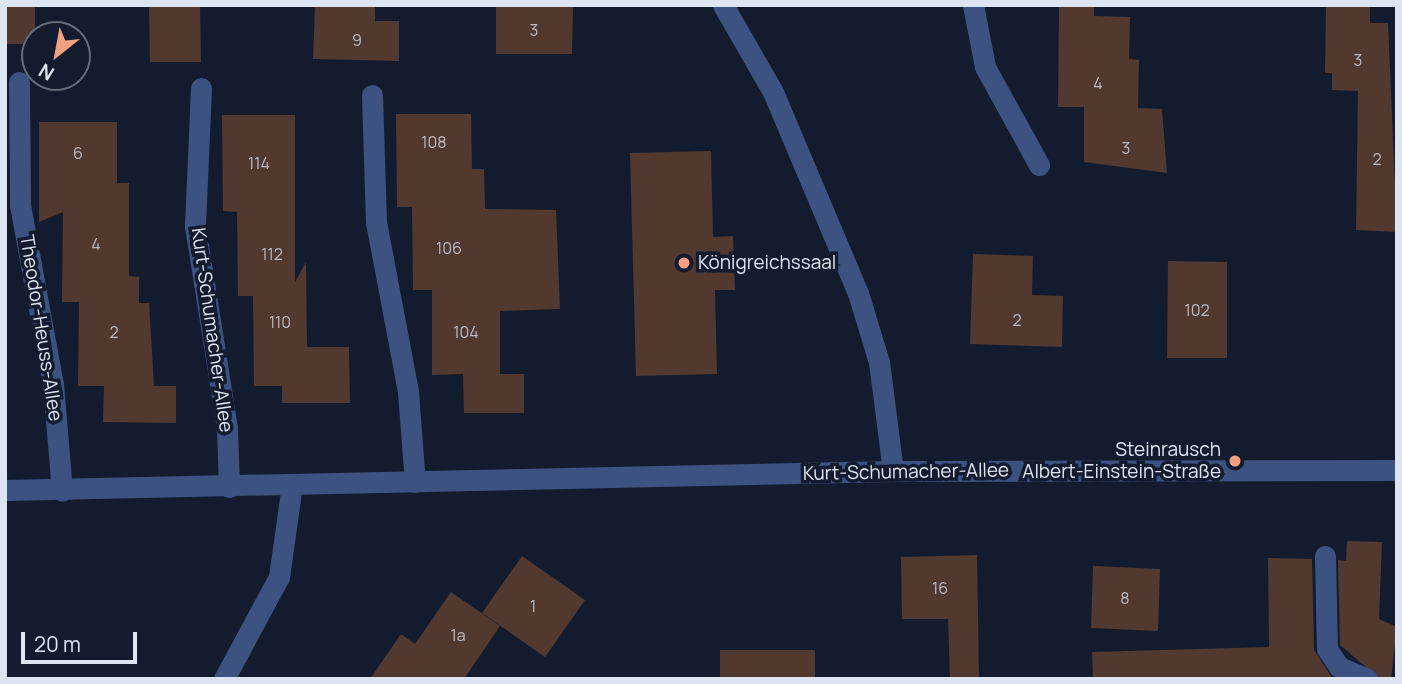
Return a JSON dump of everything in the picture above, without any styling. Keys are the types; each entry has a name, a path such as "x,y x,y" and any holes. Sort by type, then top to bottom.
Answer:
{"street":[{"path":"723,5 784,117 858,293 879,362 893,471"},
{"path":"973,5 985,67 1040,165"},
{"name":"Theodor-Heuss-Allee","path":"19,82 20,205 53,384 62,491"},
{"name":"Kurt-Schumacher-Allee","path":"201,88 195,226 227,428 229,487"},
{"path":"372,95 376,222 408,392 415,482"},
{"name":"Kurt-Schumacher-Allee","path":"292,485 893,471 1397,470"},
{"path":"5,491 292,485 278,577 224,679"},
{"path":"1325,556 1327,649 1339,667 1367,679"}],"building":[{"path":"149,5 200,5 201,62 150,62"},
{"path":"315,5 375,5 375,21 399,21 399,61 313,59"},
{"path":"496,5 573,5 572,54 496,54"},
{"path":"1059,5 1094,5 1094,16 1130,17 1129,59 1139,60 1138,108 1162,109 1167,173 1084,162 1084,107 1058,107"},
{"path":"1326,5 1370,5 1370,23 1388,23 1397,232 1356,230 1358,91 1332,90 1332,73 1325,73"},
{"path":"5,7 35,7 35,21 21,21 21,44 5,44"},
{"path":"396,114 471,114 472,169 484,169 485,209 556,210 560,309 500,311 500,374 524,374 524,413 464,413 463,374 432,375 432,290 413,290 412,207 397,207"},
{"path":"222,115 295,115 295,282 306,262 307,347 349,347 350,403 282,403 282,386 254,386 253,296 238,296 237,212 223,211"},
{"path":"39,122 117,122 117,183 129,183 129,276 139,277 139,303 149,303 154,386 176,386 176,423 103,422 104,386 78,386 79,302 62,302 63,212 39,222"},
{"name":"Königreichssaal","path":"711,151 713,237 733,236 735,290 715,290 717,374 636,376 630,153"},
{"path":"973,254 1033,256 1032,295 1063,296 1062,347 970,344"},
{"path":"1168,261 1227,262 1227,358 1167,358"},
{"path":"1347,541 1382,542 1379,619 1397,627 1391,679 1380,679 1340,645 1338,560 1346,561"},
{"path":"977,555 979,679 950,679 948,619 902,619 901,557"},
{"path":"522,556 585,600 545,657 482,613"},
{"path":"1268,558 1312,559 1314,650 1333,679 1093,679 1092,652 1269,647"},
{"path":"1093,566 1160,569 1158,631 1091,628"},
{"path":"451,592 500,626 464,679 370,679 401,634 415,644"},
{"path":"720,650 815,650 815,679 720,679"}],"place":[{"name":"Königreichssaal","path":"684,263"},
{"name":"Steinrausch Albert-Einstein-Straße","path":"1235,461"}]}
